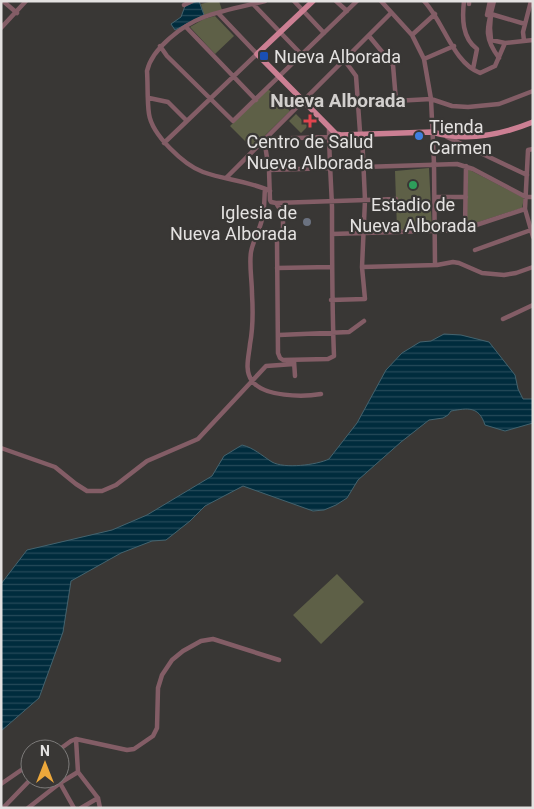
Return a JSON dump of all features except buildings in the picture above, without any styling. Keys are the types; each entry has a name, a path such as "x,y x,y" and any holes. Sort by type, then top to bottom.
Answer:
{"main road":[{"path":"313,1 257,54 336,134 432,132 445,136 465,137 495,134 533,122"}],"street":[{"path":"2,1 17,14"},
{"path":"1,28 17,14 26,1"},
{"path":"184,5 192,1"},
{"path":"265,1 203,17 160,46 149,65 149,115 164,143 195,168 270,191"},
{"path":"294,1 324,33"},
{"path":"336,1 347,11"},
{"path":"160,46 167,56 233,122 357,1"},
{"path":"381,1 412,35 424,58 431,100 435,197 435,264"},
{"path":"424,1 435,14 440,26 462,61 480,73 495,66 506,43"},
{"path":"464,1 464,27 470,43 476,50 473,69"},
{"path":"492,1 486,21 488,38 491,47 499,58"},
{"path":"492,1 491,40 506,43 533,40"},
{"path":"253,4 302,55"},
{"path":"524,41 525,24 531,4"},
{"path":"226,178 304,102 391,12"},
{"path":"164,143 257,54 218,13"},
{"path":"412,35 435,14"},
{"path":"491,14 525,24"},
{"path":"487,26 491,14"},
{"path":"186,27 256,100"},
{"path":"369,36 393,65 396,101"},
{"path":"424,58 454,46"},
{"path":"331,300 365,299 362,266 365,200 362,134 360,132 356,76 354,70 345,60"},
{"path":"358,103 431,100 452,106 490,105 499,104 533,91"},
{"path":"149,98 168,102 187,121"},
{"path":"1,448 55,467 76,484 91,492 107,489 147,461 198,439 266,366 332,358 334,356 331,300 332,202 329,127"},
{"path":"264,139 329,137 336,134"},
{"path":"445,136 527,175"},
{"path":"264,139 270,200 272,202 396,199"},
{"path":"533,149 528,150 525,209 533,237"},
{"path":"268,170 457,164 466,166 526,197 533,197"},
{"path":"465,230 466,166"},
{"path":"264,188 263,218 251,251 251,341 247,367 252,381 260,388 280,394 321,394"},
{"path":"435,197 466,197"},
{"path":"276,203 283,214 283,228 277,240 278,353 280,358 294,362"},
{"path":"332,234 465,230 525,209"},
{"path":"475,250 531,230"},
{"path":"362,266 452,262 459,263 482,274 493,275 516,273 533,268"},
{"path":"277,268 331,267"},
{"path":"503,319 533,305"},
{"path":"279,334 349,332 364,321"},
{"path":"294,362 295,376"},
{"path":"70,742 76,739 127,750 134,749 153,736 157,728 158,688 162,675 172,660 182,651 201,641 213,639 279,660"},
{"path":"76,739 78,772 98,798 100,808"},
{"path":"1,784 20,771"},
{"path":"70,777 78,772"},
{"path":"3,808 21,789"},
{"path":"28,808 53,789"},
{"path":"63,789 74,808"},
{"path":"81,808 98,798"}],"green space":[{"path":"219,1 222,10 204,15 201,4"},
{"path":"215,16 234,36 215,54 190,27 204,19"},
{"path":"268,89 290,111 252,148 230,126"},
{"path":"296,114 308,126 301,133 289,121"},
{"name":"Estadio de Nueva Alborada","path":"429,168 432,229 397,230 395,171"},
{"path":"468,169 524,198 522,208 466,226"},
{"path":"337,574 364,602 321,644 293,615"}],"water":[{"path":"199,1 204,15 175,30 171,24 181,17 185,6"},
{"path":"444,334 461,335 489,342 515,375 518,389 523,399 533,399 533,423 505,431 485,425 480,414 476,411 463,409 451,411 443,418 429,420 401,442 358,480 347,498 336,505 324,510 313,511 243,486 205,506 166,540 152,541 121,553 71,581 63,632 39,698 1,731 1,584 27,550 112,530 147,515 212,476 224,456 242,445 277,464 292,466 329,459 357,423 386,370 402,353 420,342 431,341"}],"place":[{"name":"Nueva Alborada","path":"264,56"},
{"name":"Centro de Salud Nueva Alborada","path":"310,121"},
{"name":"Tienda Carmen","path":"419,136"},
{"name":"Estadio de Nueva Alborada","path":"413,185"},
{"name":"Iglesia de Nueva Alborada","path":"307,222"}],"district":[{"name":"Nueva Alborada","path":"338,100"}]}
